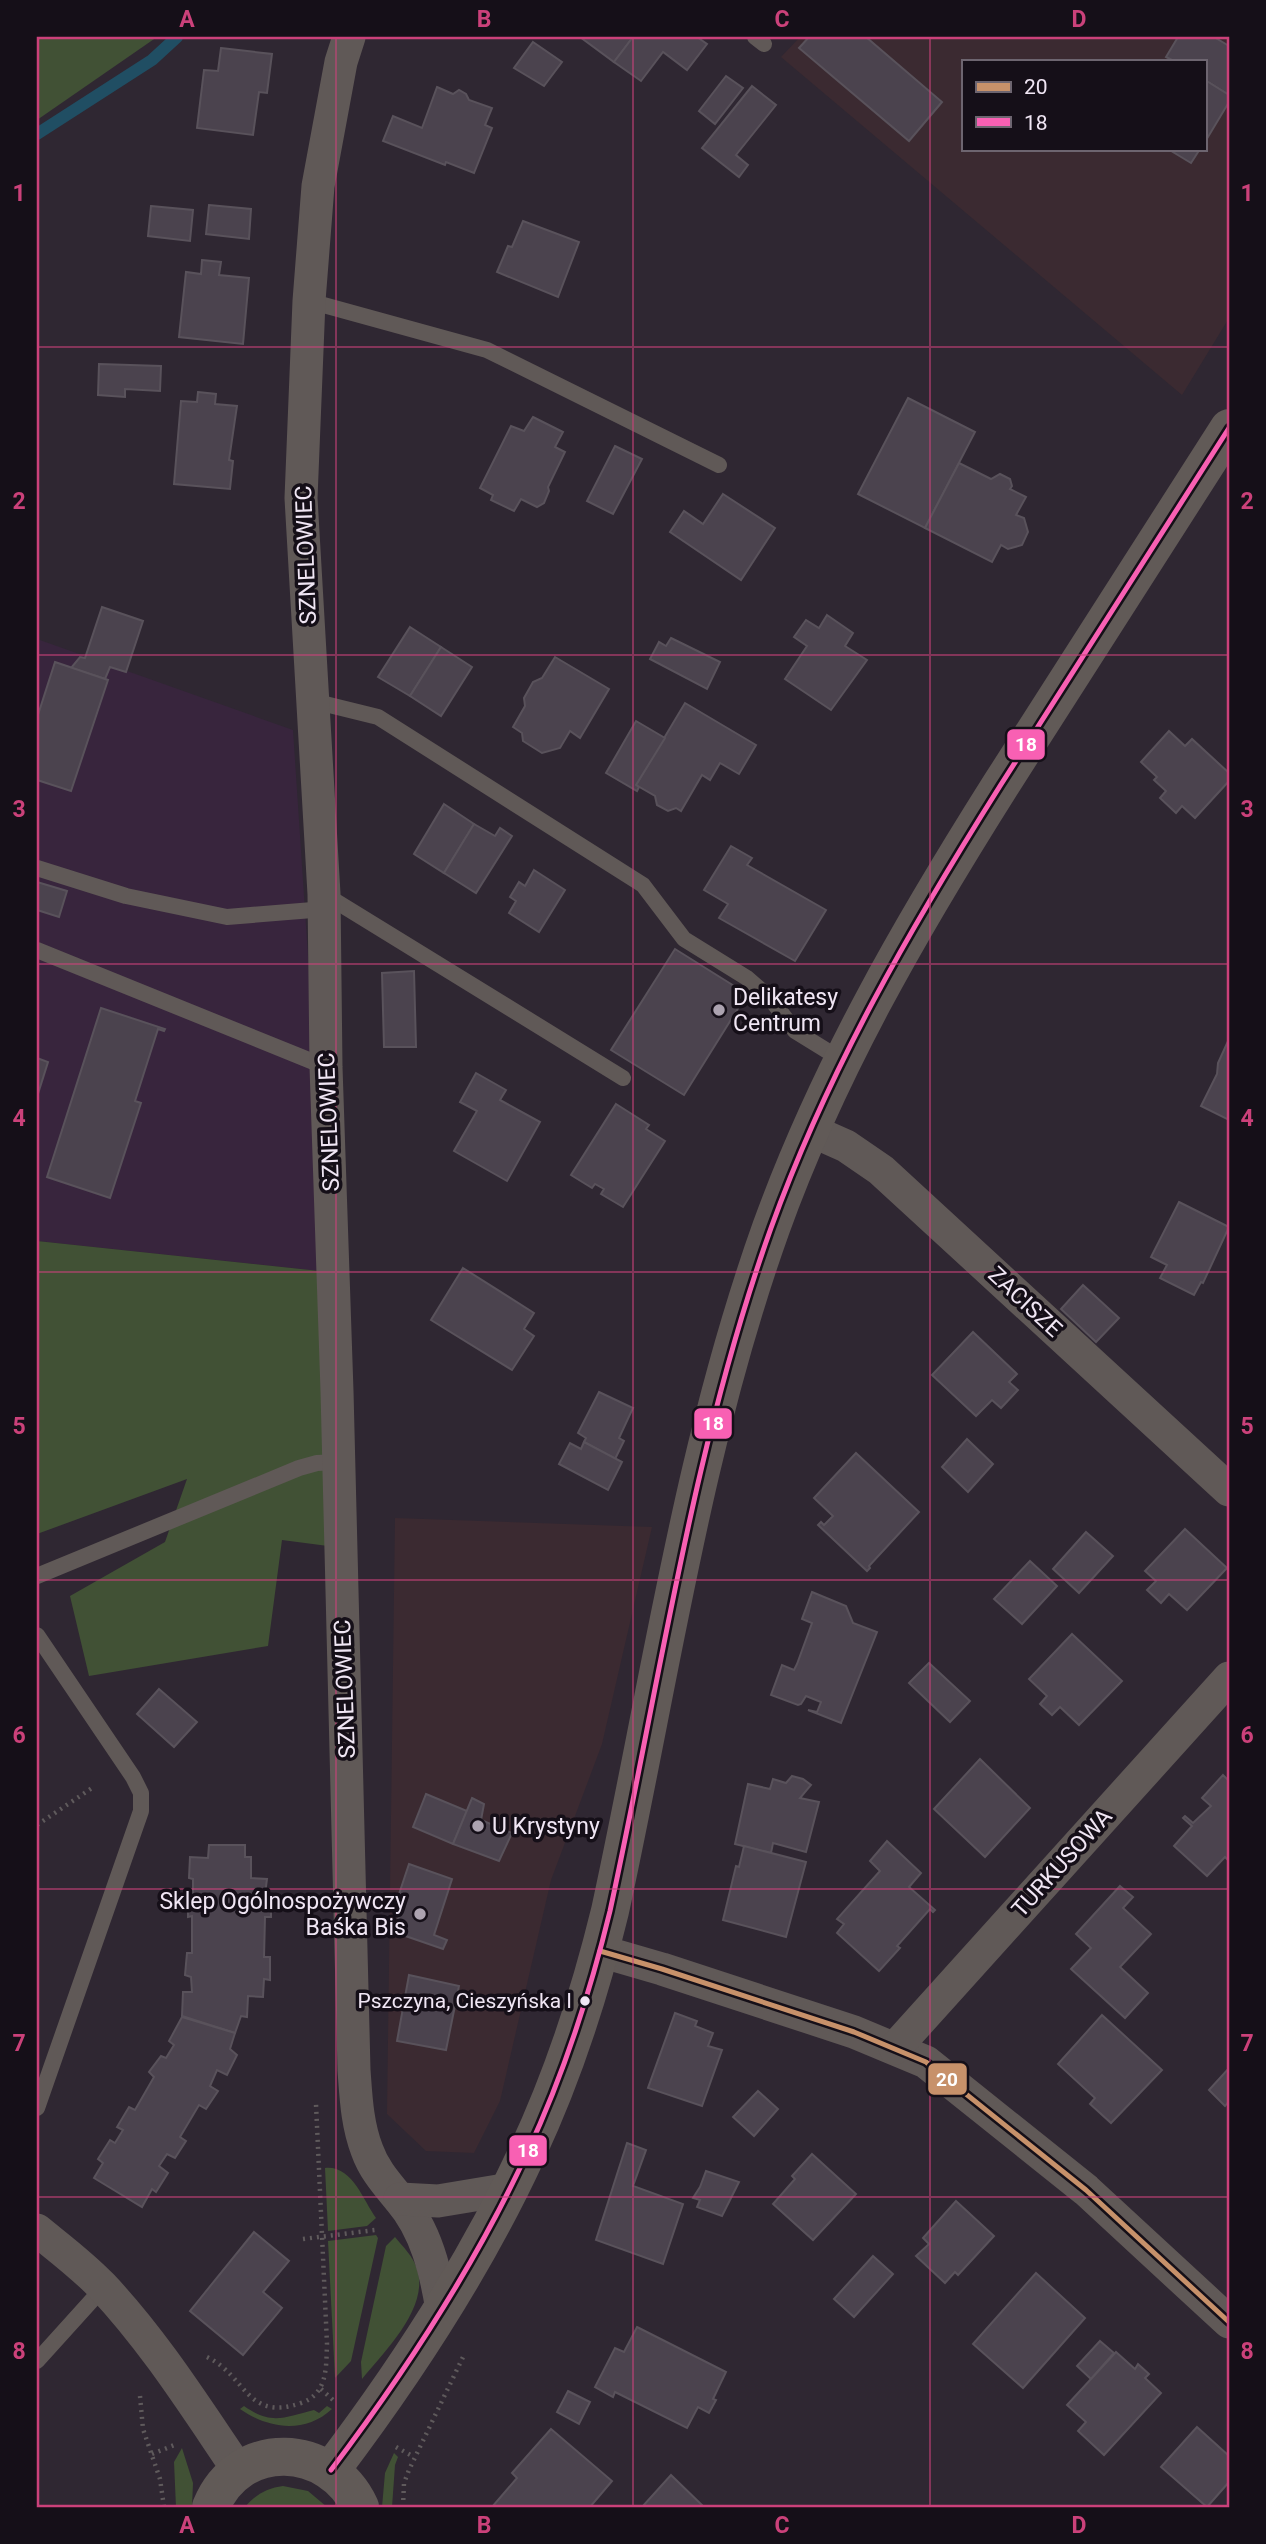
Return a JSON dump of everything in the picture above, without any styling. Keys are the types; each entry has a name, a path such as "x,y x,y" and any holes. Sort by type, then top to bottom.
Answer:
{"main road":[{"path":"331,2470 404,2369 442,2310 528,2152 555,2084 600,1951 624,1846 694,1498 722,1381 768,1237 810,1130 842,1060 897,956 951,864 1228,432"},
{"path":"211,2507 222,2487 239,2471 270,2458 289,2456 308,2459 331,2470 345,2482 360,2507"}],"street":[{"name":"SZNELOWIEC","path":"349,37 341,62 318,186 309,301 301,498 324,902 326,1067 357,2112 366,2150 390,2190 400,2199 427,2248 442,2310"},
{"name":"ZACISZE","path":"810,1130 846,1146 881,1170 1229,1490"},
{"name":"TURKUSOWA","path":"895,2048 1229,1678"},
{"path":"600,1951 675,1973 895,2048 926,2062 1086,2189 1229,2322"},
{"path":"400,2199 414,2202 438,2201 509,2189"},
{"path":"37,2230 80,2265 146,2339 239,2471"}],"lane":[{"path":"309,301 487,350 719,465"},
{"path":"313,701 378,717 643,885 684,939 747,978 770,998 795,1031 842,1060"},
{"path":"37,867 126,896 227,917 324,902 623,1078"},
{"path":"37,950 326,1067"},
{"path":"37,1576 299,1468 317,1463 338,1462"},
{"path":"37,1635 134,1777 141,1793 141,1811 37,2108"},
{"path":"37,2361 103,2288"}],"path":[{"path":"37,1825 92,1788"},
{"path":"233,2376 247,2394 263,2406 279,2409 306,2402 321,2389 326,2374 327,2344 316,2104"},
{"path":"303,2239 383,2230"},
{"path":"139,2388 143,2429 160,2479 164,2507"},
{"path":"321,2389 328,2396"},
{"path":"241,2400 247,2394"},
{"path":"404,2507 404,2483 443,2400"},
{"path":"152,2454 180,2442"},
{"path":"396,2447 414,2457"}],"shaded area":[{"path":"800,37 1229,37 1229,318 1182,395 781,57"},
{"path":"37,639 293,730 329,1272 37,1241"},
{"path":"395,1518 652,1527 602,1744 551,1880 500,2101 474,2153 426,2151 387,2114"}],"green space":[{"path":"37,37 157,37 37,120"},
{"path":"37,1241 329,1272 328,1546 282,1540 268,1646 89,1676 70,1596 165,1542 187,1479 37,1534"},
{"path":"325,2168 343,2172 356,2185 376,2218 367,2226 328,2231"},
{"path":"376,2235 378,2238 351,2361 335,2378 328,2241"},
{"path":"395,2237 417,2269 417,2298 403,2328 362,2379 361,2362 386,2246"},
{"path":"244,2406 271,2418 314,2410 319,2413 327,2406 332,2409 310,2422 286,2426 251,2416 240,2409"},
{"path":"182,2448 193,2483 192,2507 176,2507 174,2462"},
{"path":"394,2453 398,2457 392,2507 382,2507 385,2473"},
{"path":"283,2486 308,2491 327,2507 245,2507 262,2493"}],"building":[{"path":"580,37 633,37 614,62"},
{"path":"633,37 697,37 707,44 687,70 663,52 641,81 614,62"},
{"path":"809,37 866,37 942,102 909,141 799,48"},
{"path":"1178,37 1214,37 1229,46 1229,95 1206,81 1206,60 1172,60 1166,57"},
{"path":"533,42 562,62 544,86 514,68"},
{"path":"221,48 272,54 267,93 259,92 253,135 197,128 204,70 218,71"},
{"path":"726,76 743,88 715,124 699,111"},
{"path":"1206,81 1229,95 1229,102 1206,140"},
{"path":"752,86 776,105 736,155 748,165 739,177 702,148"},
{"path":"437,87 453,94 459,90 466,94 469,100 492,108 485,125 492,128 474,173 383,141 393,116 422,128"},
{"path":"1170,150 1199,150 1191,163"},
{"path":"209,205 251,209 249,239 206,234"},
{"path":"151,206 193,210 190,241 148,236"},
{"path":"523,221 579,242 558,297 497,272"},
{"path":"202,260 221,262 219,275 249,278 243,344 179,337 186,272 201,274"},
{"path":"99,364 161,366 160,391 125,389 125,397 98,395"},
{"path":"198,392 216,394 215,404 237,406 229,460 233,461 230,489 174,484 181,401 197,402"},
{"path":"908,398 975,432 925,528 858,494"},
{"path":"533,417 563,432 555,447 565,452 548,487 544,503 537,507 521,499 514,511 491,500 493,495 480,488 511,426 524,431"},
{"path":"615,446 642,459 613,514 587,501"},
{"path":"959,463 991,479 1000,474 1010,479 1010,489 1026,497 1016,515 1024,518 1028,532 1022,545 1008,549 1001,545 992,562 925,528"},
{"path":"723,494 775,528 741,580 670,532 684,511 703,524"},
{"path":"102,607 143,621 126,672 110,667 105,679 71,668 80,657 85,658"},
{"path":"827,615 853,633 845,646 867,660 831,710 785,679 807,646 794,637 806,620 819,628"},
{"path":"410,627 441,647 410,696 378,677"},
{"path":"671,638 720,662 707,689 650,659 659,642 666,646"},
{"path":"441,647 472,667 441,716 410,696"},
{"path":"555,657 609,689 580,738 570,731 560,748 542,753 523,741 522,733 513,727 525,706 524,698 533,682 542,678"},
{"path":"55,662 108,680 71,791 37,780 37,718"},
{"path":"685,703 756,745 739,774 720,763 710,780 702,775 681,811 676,808 668,811 657,805 655,796 636,785"},
{"path":"636,721 665,738 636,785 639,787 637,791 606,773"},
{"path":"1169,731 1185,746 1192,739 1229,773 1229,781 1195,818 1182,806 1176,813 1160,798 1166,791 1154,780 1157,777 1141,762"},
{"path":"444,804 474,824 444,873 414,854"},
{"path":"474,824 495,836 500,828 512,836 476,893 444,873"},
{"path":"731,846 752,858 747,865 826,910 795,961 719,918 728,904 704,890"},
{"path":"534,870 565,890 539,932 509,913 516,901 510,897 519,882 525,886"},
{"path":"37,882 67,891 59,917 37,910"},
{"path":"675,949 747,994 684,1095 611,1050"},
{"path":"414,971 416,1047 384,1047 382,973"},
{"path":"101,1008 165,1029 158,1029 135,1101 141,1103 110,1198 47,1177"},
{"path":"1229,1039 1229,1120 1201,1106 1217,1074 1218,1063"},
{"path":"37,1058 48,1062 37,1097"},
{"path":"476,1073 506,1090 500,1100 540,1122 507,1181 454,1151 477,1111 460,1102"},
{"path":"616,1104 649,1125 646,1129 665,1141 623,1207 601,1194 604,1189 595,1184 592,1188 571,1175"},
{"path":"1179,1202 1229,1227 1203,1283 1201,1282 1194,1295 1160,1278 1167,1265 1151,1257"},
{"path":"463,1268 534,1313 524,1329 534,1336 512,1370 431,1320"},
{"path":"1083,1285 1119,1318 1096,1342 1061,1309"},
{"path":"973,1332 1017,1374 1009,1382 1018,1390 1001,1408 992,1400 976,1416 932,1375"},
{"path":"599,1392 633,1408 619,1438 624,1441 615,1459 584,1442 586,1438 578,1433"},
{"path":"967,1439 993,1464 968,1492 942,1467"},
{"path":"584,1442 622,1462 608,1490 559,1464 570,1443 581,1449"},
{"path":"856,1453 919,1512 867,1571 818,1525 821,1522 824,1525 833,1516 814,1498"},
{"path":"1185,1529 1227,1568 1187,1610 1169,1594 1161,1603 1147,1590 1156,1581 1145,1571"},
{"path":"1086,1532 1113,1556 1079,1593 1053,1569"},
{"path":"1030,1561 1057,1586 1022,1624 994,1599"},
{"path":"812,1592 846,1606 853,1623 877,1632 841,1723 808,1710 817,1712 821,1702 806,1696 798,1705 771,1695 782,1665 794,1670 797,1664 812,1623 802,1619"},
{"path":"1072,1634 1122,1681 1079,1725 1060,1707 1052,1715 1040,1704 1047,1696 1029,1679"},
{"path":"929,1663 970,1701 950,1722 909,1683"},
{"path":"159,1689 197,1722 174,1747 137,1714"},
{"path":"980,1759 1030,1808 985,1857 934,1809"},
{"path":"1223,1775 1229,1781 1229,1861 1225,1857 1207,1876 1174,1846 1192,1826 1183,1818 1185,1816 1193,1823 1211,1806 1202,1798"},
{"path":"792,1776 811,1785 800,1798 819,1802 806,1852 773,1843 771,1853 735,1844 748,1784 770,1789 773,1779 786,1783"},
{"path":"426,1794 467,1811 453,1844 413,1827"},
{"name":"U Krystyny","path":"472,1798 484,1804 481,1820 512,1833 499,1861 453,1844"},
{"path":"887,1841 921,1873 909,1887 935,1910 933,1912 930,1909 879,1971 837,1933 844,1924 837,1919 880,1871 870,1861"},
{"path":"209,1845 245,1845 245,1857 251,1857 251,1878 267,1879 265,1894 271,1895 271,1917 265,1917 264,1957 270,1957 270,1980 264,1979 263,1997 248,1996 247,2017 241,2016 235,2033 182,2016 183,1992 192,1992 191,1977 185,1975 187,1953 192,1953 192,1916 188,1917 188,1894 193,1894 193,1879 189,1878 190,1857 208,1858"},
{"path":"744,1846 806,1862 786,1937 723,1920 736,1866 739,1867"},
{"name":"Sklep Ogólnospożywczy Baśka Bis","path":"409,1864 452,1879 434,1935 447,1940 443,1949 394,1932 405,1896 399,1894"},
{"path":"1120,1886 1133,1897 1123,1908 1151,1934 1120,1967 1148,1993 1125,2018 1071,1969 1091,1948 1076,1934"},
{"path":"409,1975 459,1986 446,2050 397,2041"},
{"path":"675,2013 697,2021 695,2026 713,2033 708,2046 722,2050 702,2106 648,2088"},
{"path":"1102,2015 1162,2070 1111,2123 1090,2104 1095,2098 1058,2064"},
{"path":"182,2017 235,2033 230,2049 237,2055 227,2075 217,2070 210,2086 218,2091 206,2109 199,2105 180,2137 186,2141 175,2158 167,2154 159,2166 168,2173 156,2192 152,2189 142,2207 94,2178 103,2163 98,2159 110,2140 115,2143 123,2130 117,2127 129,2107 135,2110 154,2077 149,2072 161,2056 166,2058 174,2045 169,2041"},
{"path":"1229,2068 1229,2101 1225,2106 1209,2090"},
{"path":"758,2091 778,2109 754,2136 733,2117"},
{"path":"627,2143 646,2150 633,2186 683,2204 663,2264 596,2240"},
{"path":"812,2154 856,2194 813,2240 773,2204 795,2179 792,2176"},
{"path":"706,2171 739,2182 722,2216 697,2207 700,2200 693,2198"},
{"path":"956,2201 994,2236 958,2275 955,2272 945,2283 916,2256 929,2244 923,2238"},
{"path":"254,2232 289,2261 263,2292 282,2308 243,2355 190,2311"},
{"path":"873,2256 893,2274 854,2317 834,2299"},
{"path":"1036,2273 1085,2318 1023,2388 973,2344"},
{"path":"637,2327 726,2372 709,2413 698,2407 687,2428 615,2392 613,2397 595,2387 615,2348 624,2352"},
{"path":"1100,2341 1114,2353 1091,2379 1077,2366"},
{"path":"1116,2352 1135,2369 1138,2364 1149,2374 1145,2378 1161,2393 1104,2455 1078,2431 1086,2422 1067,2405"},
{"path":"568,2391 590,2402 579,2424 557,2412"},
{"path":"1197,2427 1229,2456 1229,2482 1207,2507 1161,2467"},
{"path":"551,2429 612,2481 590,2507 492,2507 517,2478 512,2473"},
{"path":"671,2475 704,2507 642,2507"}],"waterway":[{"path":"37,134 152,60 177,37"}],"transit line":[{"name":"18","path":"331,2470 386,2395 462,2277 507,2195 564,2064 594,1973 610,1911 680,1566 720,1396 743,1311 771,1228 818,1112 903,946 935,892 1229,428"},
{"name":"20","path":"600,1951 854,2032 926,2062 1086,2190 1229,2322"}],"place":[{"name":"Delikatesy Centrum","path":"719,1010"},
{"name":"U Krystyny","path":"478,1826"},
{"name":"Sklep Ogólnospożywczy Baśka Bis","path":"420,1914"},
{"name":"Pszczyna, Cieszyńska I","path":"585,2001"}]}
